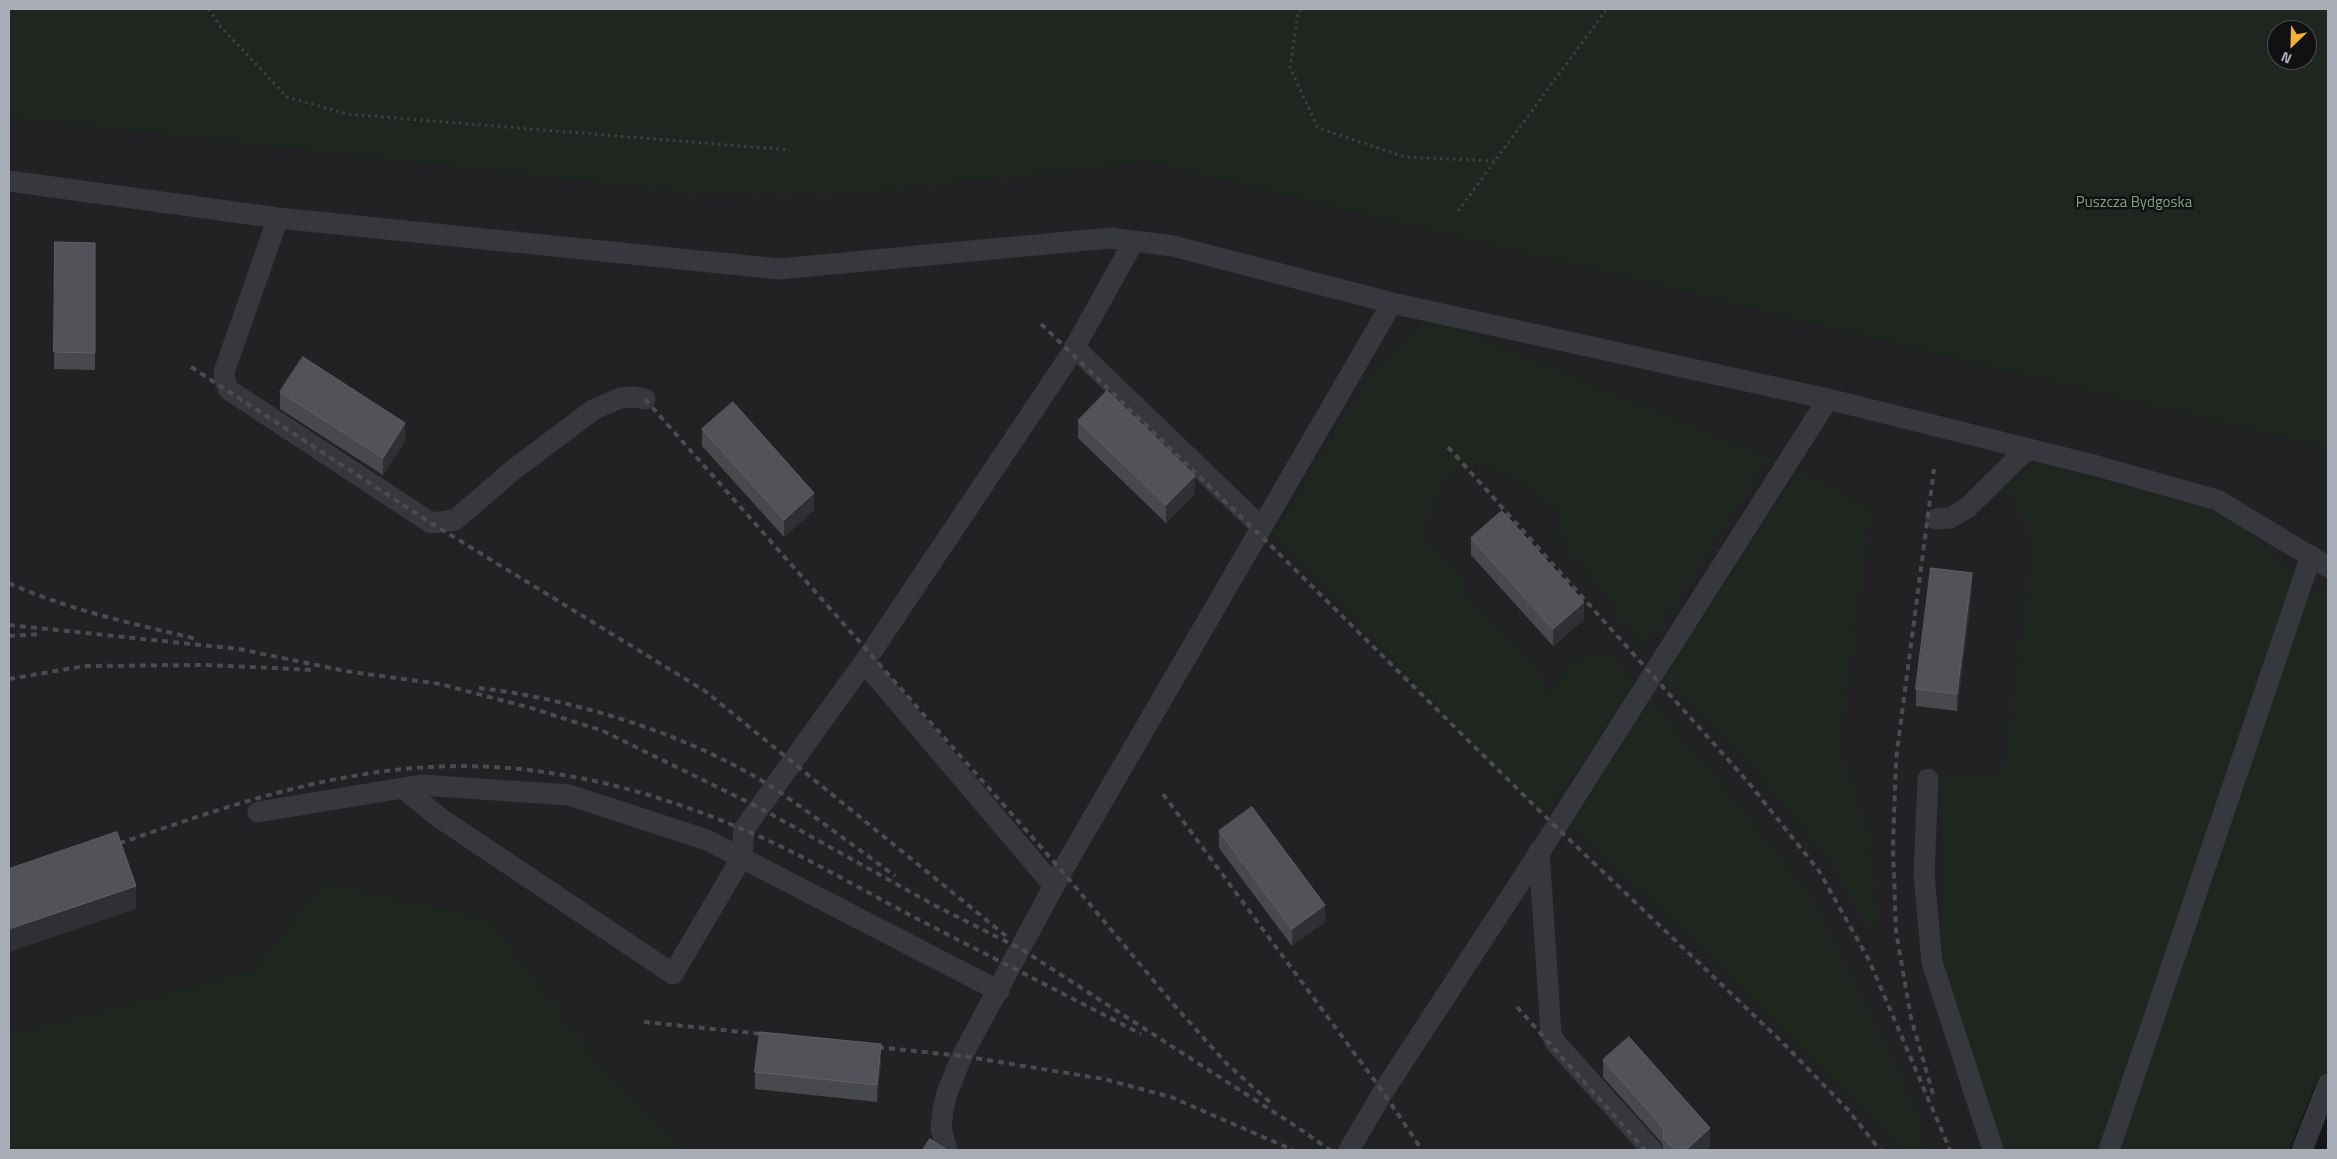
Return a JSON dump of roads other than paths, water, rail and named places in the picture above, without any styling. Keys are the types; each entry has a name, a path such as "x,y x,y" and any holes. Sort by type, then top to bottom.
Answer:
{"lane":[{"path":"9,181 278,218 778,269 1110,238 1173,246 1392,303 1828,399 2027,448 2217,500 2320,562 2109,1150"},
{"path":"278,218 224,372 224,381 229,390 431,523 455,520 513,470 593,410 620,398 634,397 645,399"},
{"path":"404,789 440,818 674,974 742,857 744,829 864,662 1074,347 1134,241"},
{"path":"947,1150 941,1129 947,1092 962,1056 999,991 1054,886 1392,303"},
{"path":"1074,347 1261,527"},
{"path":"1349,1150 1383,1092 1539,852 1828,399"},
{"path":"1936,519 1950,518 1966,508 2027,448"},
{"path":"864,662 1054,886"},
{"path":"1928,779 1924,874 1932,962 1993,1150"},
{"path":"258,812 421,785 569,795 707,840 999,991"},
{"path":"1539,852 1551,1033 1555,1042 1652,1150"},
{"path":"2302,1150 2328,1084"}],"railway":[{"path":"1041,324 1258,533 1556,827 1782,1042 1848,1110 1880,1150"},
{"path":"191,367 431,523 705,691 1006,936"},
{"path":"645,399 1062,871 1174,1005 1227,1064 1273,1105"},
{"path":"1448,447 1748,782 1819,871 1869,960 1950,1150"},
{"path":"1933,1094 1911,1018 1896,931 1893,847 1896,759 1934,469"},
{"path":"9,583 31,593 78,609 197,639"},
{"path":"9,625 239,649 345,671 440,684 531,708 603,731 760,808 934,905 1021,949 1330,1150"},
{"path":"9,636 41,634"},
{"path":"9,679 85,666 206,665 313,670"},
{"path":"479,688 516,693 593,711 633,723 708,752 775,789 895,876"},
{"path":"109,847 227,807 266,796 307,785 388,771 470,766 511,768 590,780 629,789 667,801 764,838 1141,1034"},
{"path":"1163,794 1383,1092 1422,1150"},
{"path":"1517,1007 1645,1150"},
{"path":"644,1022 772,1035"},
{"path":"867,1046 962,1056 1104,1079 1171,1097 1293,1150"}],"park label":[{"name":"Puszcza Bydgoska","path":"2134,203"}]}
